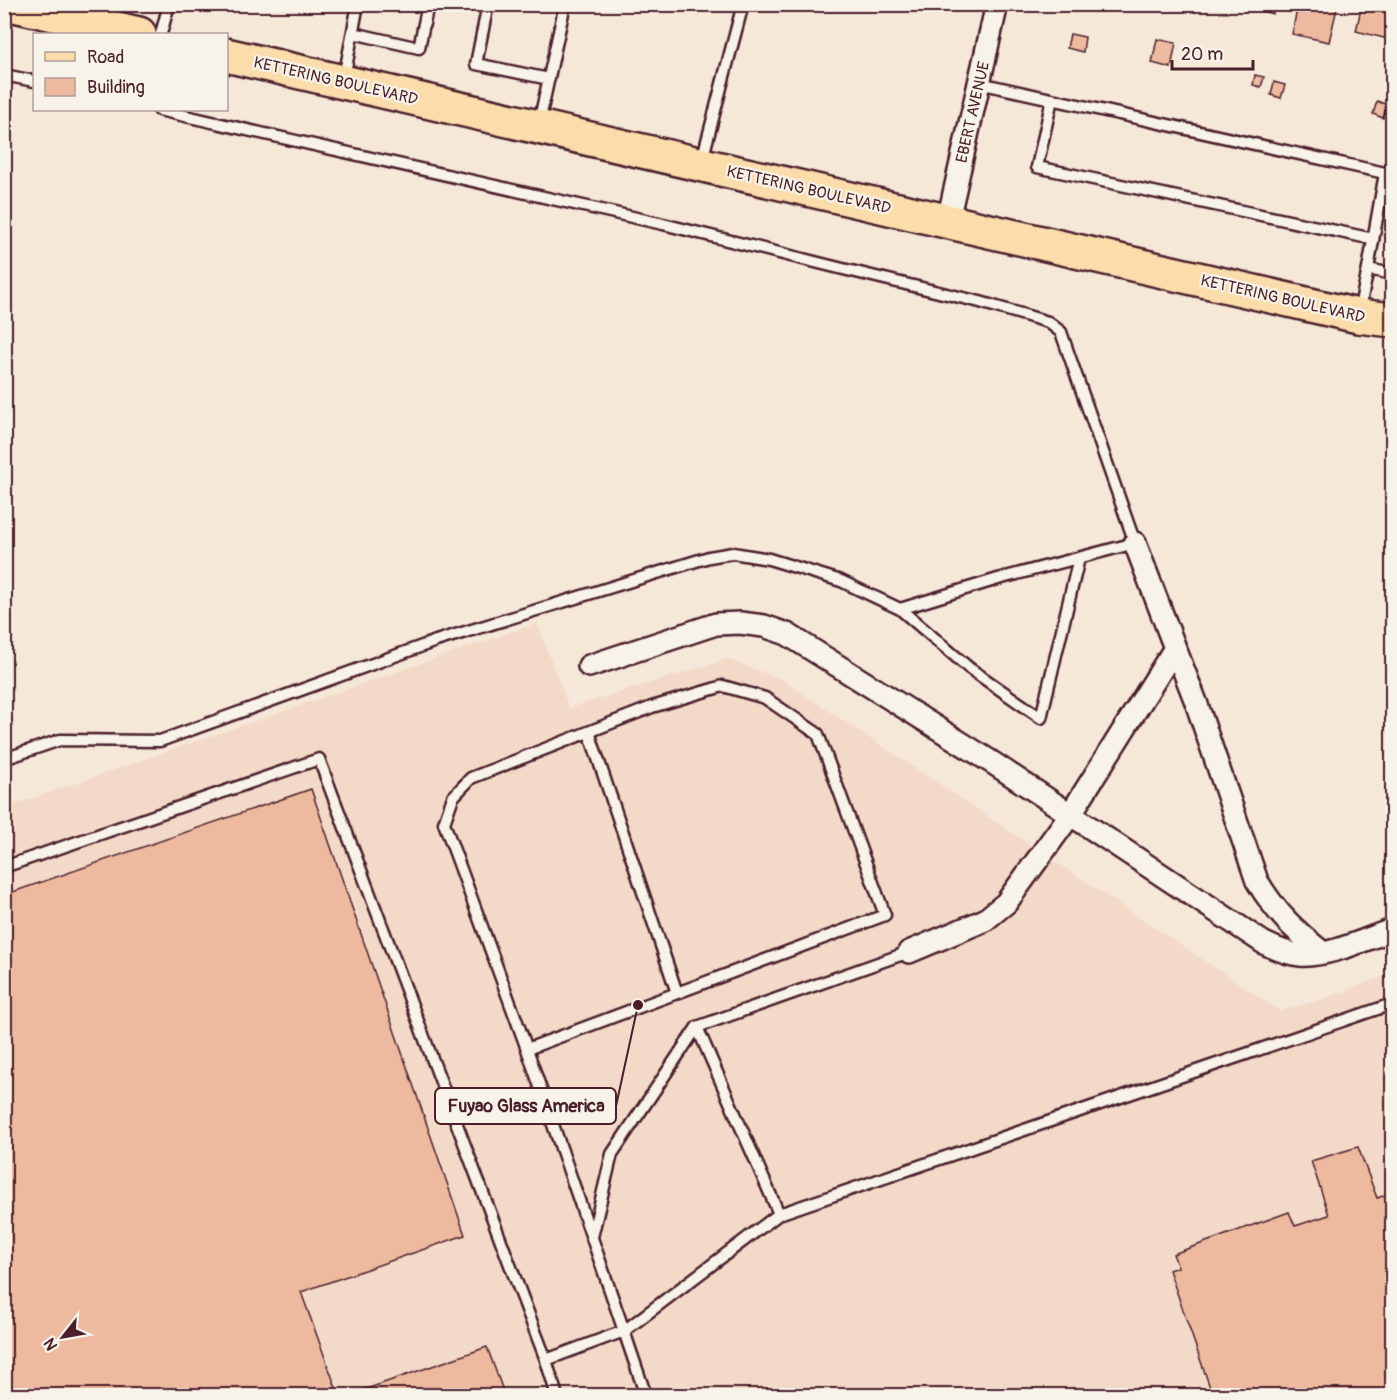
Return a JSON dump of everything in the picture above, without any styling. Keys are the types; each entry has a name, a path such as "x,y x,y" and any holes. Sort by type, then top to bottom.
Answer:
{"main road":[{"path":"10,4 135,33"},
{"name":"KETTERING BOULEVARD","path":"228,55 1358,316 1392,320"}],"street":[{"name":"EBERT AVENUE","path":"948,220 997,4"},
{"path":"1135,543 1196,702 1257,881 1271,903 1291,927 1323,953"},
{"path":"589,666 716,624 740,622 764,626 787,634 993,763 1264,943 1282,952 1301,955 1323,953 1392,930"},
{"path":"909,952 985,920 1006,903 1070,815 1175,648"}],"lane":[{"path":"161,33 169,4"},
{"path":"343,82 358,4"},
{"path":"353,33 419,48 428,4"},
{"path":"488,4 476,64 549,79"},
{"path":"538,126 566,4"},
{"path":"701,164 742,4"},
{"path":"4,75 33,81"},
{"path":"979,83 1385,173 1358,316"},
{"path":"1052,99 1037,167 1373,239"},
{"path":"163,111 663,224 980,302 1048,322 1061,333 1135,543 998,579 900,609"},
{"path":"1368,269 1392,274"},
{"path":"4,759 60,740 160,741 436,641 709,557 733,553 769,559 841,581 900,609 969,668 1041,718 1079,558"},
{"path":"527,1048 885,915 818,734 765,698 723,686 652,707 471,778 453,797 444,823 527,1048 646,1395"},
{"path":"588,732 677,993"},
{"path":"4,867 320,759 546,1360 557,1395"},
{"path":"592,1238 612,1154 696,1027 909,952"},
{"path":"546,1360 624,1331 779,1214 1392,1004"},
{"path":"696,1027 779,1214"}],"shaded area":[{"path":"537,623 569,708 727,659 781,679 1280,1011 1323,999 1392,973 1392,1395 5,1395 4,808"}],"building":[{"path":"1065,4 1094,4 1092,11"},
{"path":"1237,4 1275,4 1273,14"},
{"path":"1298,4 1338,4 1329,42 1292,34"},
{"path":"1362,4 1392,4 1392,40 1356,31"},
{"path":"1070,34 1085,37 1083,52 1067,48"},
{"path":"1157,39 1176,43 1171,68 1152,63"},
{"path":"1255,75 1264,77 1261,87 1253,85"},
{"path":"1274,82 1285,85 1281,98 1271,95"},
{"path":"1377,101 1387,105 1383,118 1373,114"},
{"path":"311,789 465,1235 301,1292 339,1396 4,1396 4,895"},
{"path":"1358,1147 1377,1198 1392,1193 1392,1396 1213,1396 1169,1270 1178,1267 1173,1254 1289,1212 1295,1226 1329,1215 1311,1161"},
{"path":"487,1347 505,1396 346,1396"}],"place":[{"name":"Fuyao Glass America","path":"638,1005"}]}
